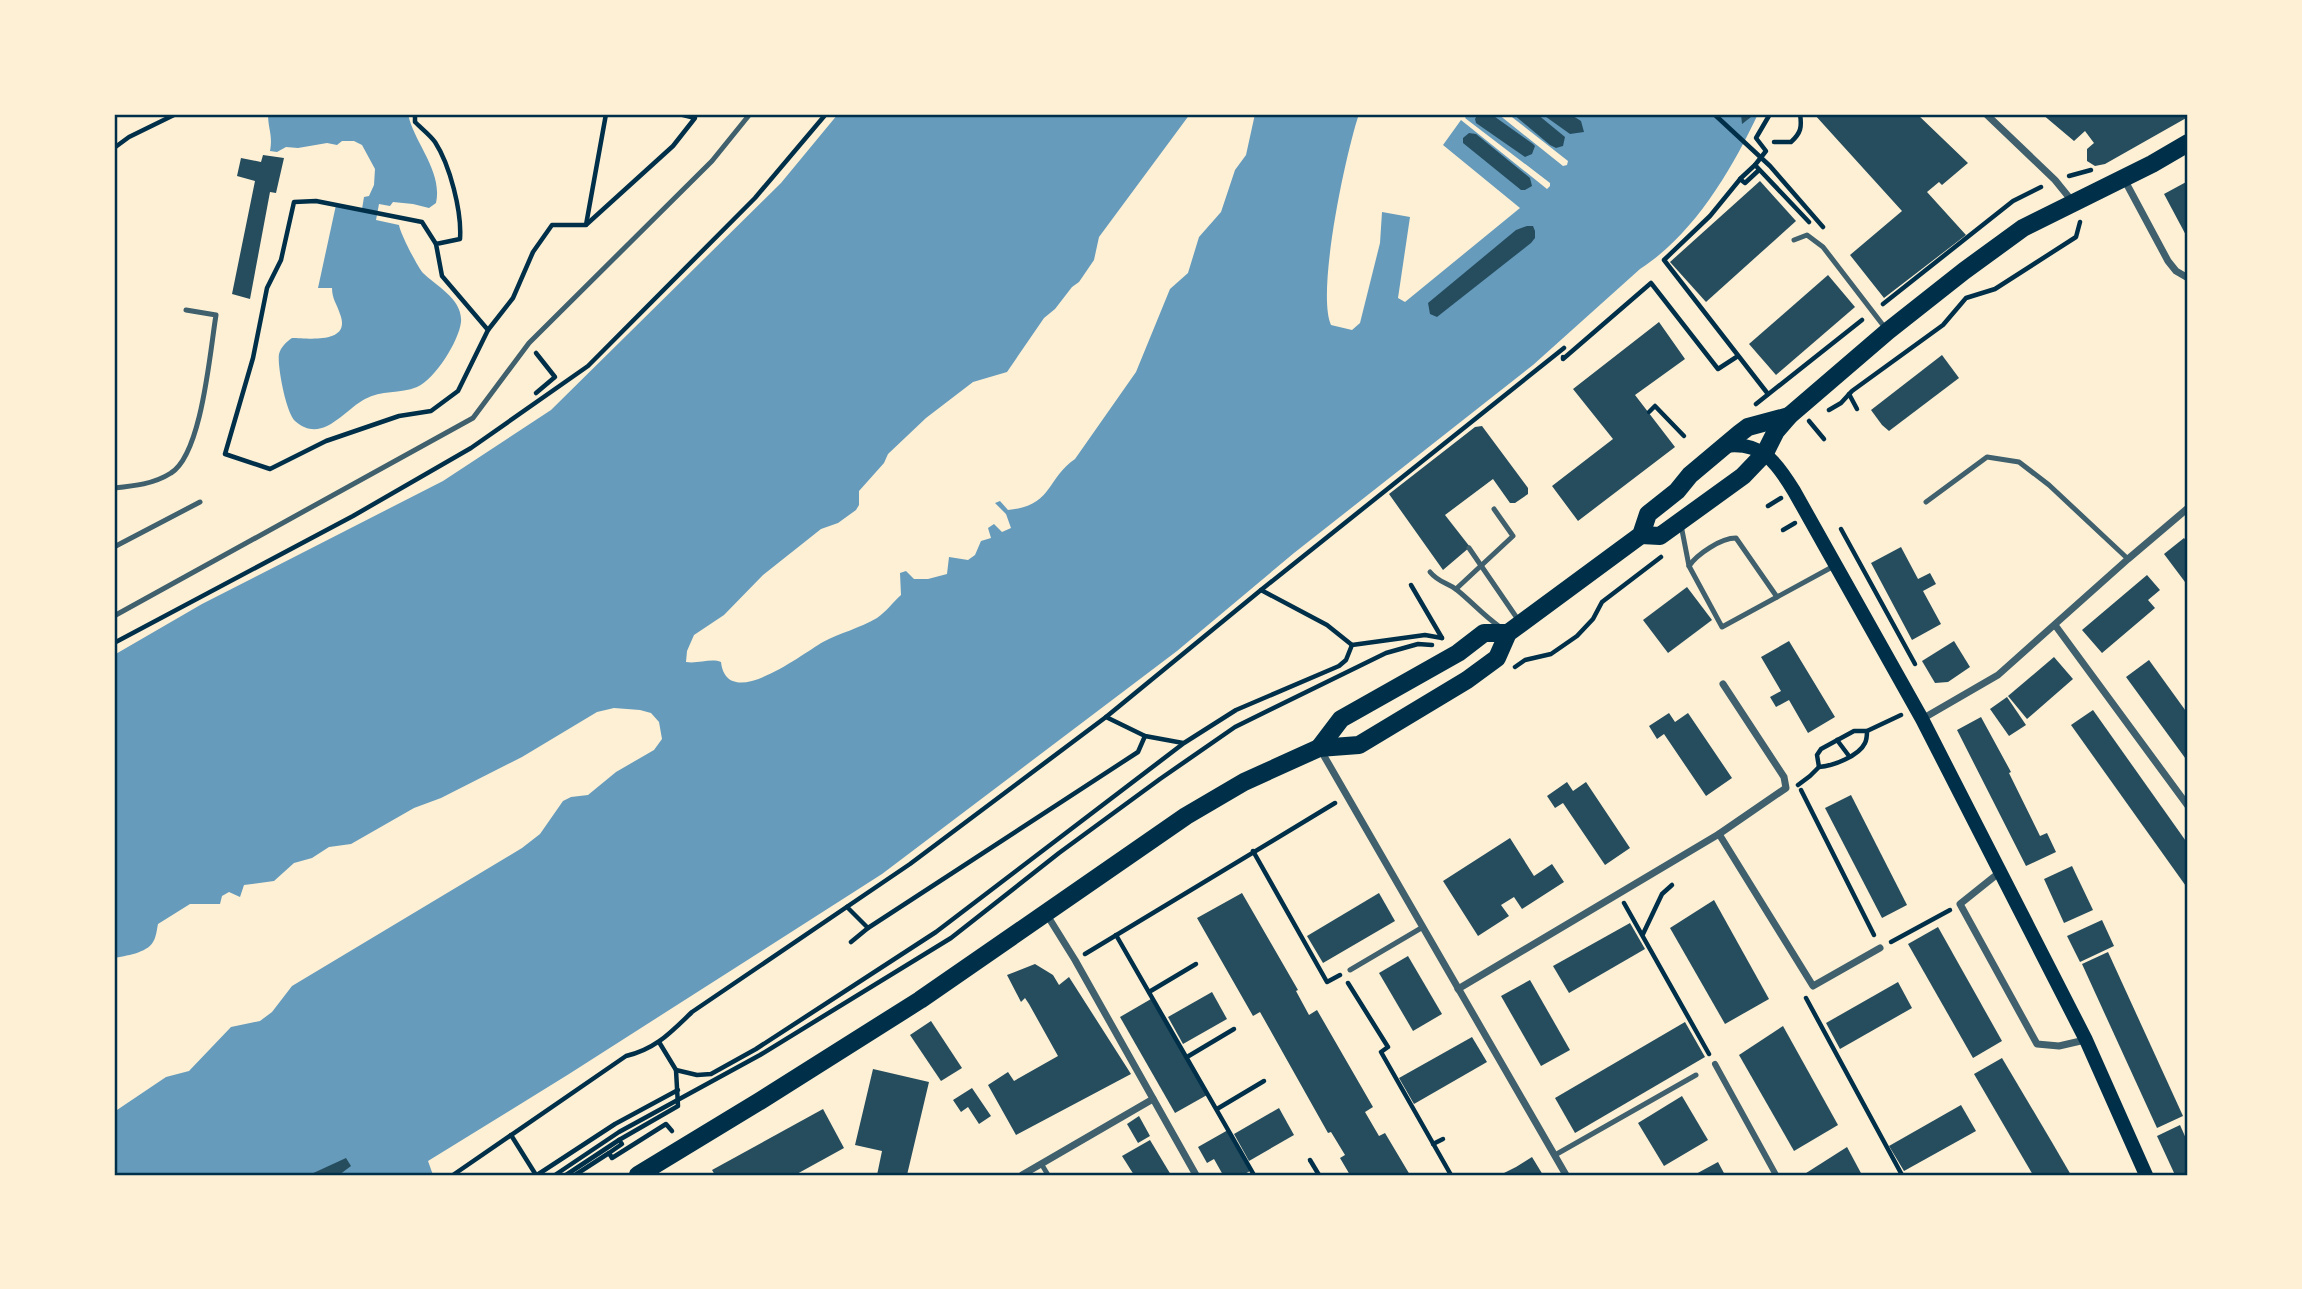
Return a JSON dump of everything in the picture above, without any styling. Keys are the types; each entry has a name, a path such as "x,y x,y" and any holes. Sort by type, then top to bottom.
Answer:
{"main road":[{"path":"1641,535 1660,536 1743,476 1765,453 1776,431 1794,413 1888,331 2023,228 2188,143"},
{"path":"1319,748 1341,719 1458,653 1484,634 1514,628 1554,601 1641,535 1647,514 1677,491 1690,475 1748,427 1794,413"},
{"path":"1726,446 1738,444 1765,453 1782,472 1836,565 1922,719 2086,1040 2146,1175"},
{"path":"645,1173 873,1030 1195,810 1276,766 1319,748 1359,745 1378,736 1497,658 1514,628"}],"street":[{"path":"1986,114 2055,180 2072,202"},
{"path":"2123,178 2168,261 2176,271 2188,278"},
{"path":"1922,719 1998,676 2127,559 2188,510"},
{"path":"2055,625 2188,806"},
{"path":"1458,989 1719,834 1786,788 1784,777 1723,684"},
{"path":"1319,748 1566,1175"},
{"path":"1719,834 1813,986 1880,948"},
{"path":"2000,872 1960,904 2037,1044 2059,1046 2086,1040"},
{"path":"1046,913 1196,1175"},
{"path":"1715,1064 1776,1175"},
{"path":"1023,1175 1153,1099"}],"lane":[{"path":"114,616 473,418 529,343 712,161 750,114"},
{"path":"1794,240 1807,235 1823,247 1888,331"},
{"path":"114,488 153,482 174,472 188,452 199,420 216,314 186,310"},
{"path":"1926,502 1987,457 2019,462 2049,485 2127,559"},
{"path":"114,547 200,502"},
{"path":"1456,589 1513,536 1494,509"},
{"path":"1676,526 1689,566 1722,627 1836,565"},
{"path":"1689,566 1693,560 1724,540 1736,538 1776,597"},
{"path":"1469,548 1514,628"},
{"path":"1430,572 1437,580 1456,589 1470,604 1514,628"},
{"path":"1350,970 1423,927"},
{"path":"1555,1156 1696,1075"},
{"path":"1042,1165 1048,1175"}],"path":[{"path":"114,148 129,137 176,114"},
{"path":"415,114 415,122 434,141 446,169 461,220 460,239 436,244"},
{"path":"586,225 606,114"},
{"path":"488,330 442,276 436,244 422,222 316,201 295,202 281,260 267,288 253,358 225,454 270,469 326,442 399,416 430,411 457,391 488,330 513,298 533,252 552,225 586,225 673,146 695,118 679,114"},
{"path":"1714,114 1769,166 1823,227 1823,247"},
{"path":"1770,114 1756,138 1766,151 1757,168 1740,179 1710,216 1664,260 1768,394 1776,388 1779,390"},
{"path":"1774,142 1791,142 1798,135 1801,127 1800,114"},
{"path":"1757,168 1806,221 1823,227"},
{"path":"1794,413 1825,414 1943,325 1966,298 1995,289 2076,237 2083,219"},
{"path":"453,1175 626,1056 645,1052 692,1012 910,864 1106,718 1261,590 1564,348 1568,352 1564,359 1651,283 1718,369 1738,356"},
{"path":"529,343 555,377 536,393"},
{"path":"546,385 553,392"},
{"path":"1850,395 1857,409"},
{"path":"1649,412 1655,406 1684,436"},
{"path":"1814,426 1824,439"},
{"path":"1768,506 1782,498"},
{"path":"1783,530 1791,525"},
{"path":"1539,657 1551,654 1577,635 1593,619 1602,603 1668,551 1676,526"},
{"path":"1841,529 1920,673"},
{"path":"1261,590 1327,625 1352,645 1425,635 1442,638 1410,584"},
{"path":"555,1175 618,1132 761,1055 951,938 1115,812 1235,727 1387,653 1418,644 1431,645"},
{"path":"676,1070 697,1075 711,1074 755,1047 936,932 1184,743 1236,710 1339,666 1346,660 1352,645"},
{"path":"1819,766 1817,755 1821,749 1854,731 1867,731 1897,717"},
{"path":"1106,718 1145,736 1184,743"},
{"path":"1786,788 1798,784 1819,766 1829,766 1849,756 1866,743 1867,731"},
{"path":"851,942 868,928 1138,752 1145,736"},
{"path":"1837,740 1849,756"},
{"path":"1798,784 1880,948 1960,904"},
{"path":"1075,960 1348,796"},
{"path":"1253,851 1327,982 1342,974 1388,1047 1381,1052 1451,1175"},
{"path":"1642,935 1662,894 1672,885"},
{"path":"1618,894 1715,1064"},
{"path":"847,907 868,928"},
{"path":"1116,935 1254,1175"},
{"path":"1149,992 1196,964"},
{"path":"1813,986 1802,992 1902,1175"},
{"path":"1186,1058 1234,1029"},
{"path":"566,1175 678,1106 676,1070 659,1042"},
{"path":"1217,1110 1264,1081"},
{"path":"511,1135 536,1175 615,1124 677,1090"},
{"path":"609,1153 612,1158 666,1124 672,1132"},
{"path":"1433,1144 1443,1139"},
{"path":"575,1175 622,1144 619,1140"},
{"path":"1310,1160 1319,1175"}],"water":[{"path":"268,114 408,114 432,168 437,191 436,203 429,208 393,202 390,206 379,204 376,220 399,225 420,269 448,294 458,306 460,314 459,330 451,349 424,383 411,389 371,396 332,423 314,429 295,421 288,409 279,368 279,354 292,338 326,338 340,331 342,324 332,288 318,288 336,205 362,209 364,197 369,196 374,185 375,169 362,145 354,141 270,151"},
{"path":"838,114 1190,114 1099,237 1094,260 1079,282 1044,318 1007,372 973,382 926,418 888,454 884,463 859,491 859,505 856,510 838,523 821,529 763,575 724,615 694,635 687,651 686,662 721,662 726,676 737,682 766,676 823,642 877,618 901,595 900,573 906,571 914,579 947,574 949,557 968,560 975,555 981,541 991,538 988,528 994,524 1002,532 1011,528 1006,514 995,503 1000,501 1008,510 1023,507 1048,491 1075,459 1136,372 1170,289 1188,273 1199,237 1221,212 1235,170 1246,155 1255,114 1359,114 1340,189 1327,283 1327,308 1331,325 1352,330 1360,323 1380,243 1382,212 1410,217 1398,298 1405,302 1520,208 1443,145 1461,120 1547,189 1550,186 1550,183 1465,118 1468,114 1498,114 1563,166 1567,165 1568,161 1508,114 1758,114 1736,157 1709,200 1694,220 1659,255 1533,365 1294,553 1177,651 882,874 428,1161 433,1175 114,1175 114,1112 166,1077 189,1071 231,1027 260,1021 272,1012 292,986 522,848 540,834 563,801 588,795 616,772 654,750 662,739 659,722 651,713 614,708 597,712 522,757 441,798 414,808 351,844 329,847 312,858 294,863 274,881 244,885 240,897 229,892 222,896 220,904 190,904 158,924 154,940 146,949 114,958 114,655 202,604 443,481 551,410 781,183"}],"building":[{"path":"1478,114 1491,114 1533,144 1535,146 1532,154 1525,157 1476,123"},
{"path":"1513,114 1537,114 1565,137 1563,146 1556,148 1550,145"},
{"path":"1542,114 1570,114 1581,121 1584,132 1570,134"},
{"path":"1741,114 1755,114 1742,124"},
{"path":"1814,114 1917,114 1968,163 1942,185 1939,182 1927,192 1966,235 1884,298 1850,255 1902,211"},
{"path":"2042,114 2188,114 2188,117 2105,164 2095,166 2087,161 2087,149 2094,143 2085,131 2074,141"},
{"path":"1469,133 1476,134 1530,178 1532,186 1521,190 1463,143 1463,138"},
{"path":"263,155 284,158 276,193 270,192 250,299 232,294 255,181 237,176 241,158 261,162"},
{"path":"1760,181 1796,221 1706,302 1670,262"},
{"path":"2188,181 2188,239 2164,194"},
{"path":"1533,226 1535,231 1535,238 1531,243 1437,317 1430,314 1428,303 1516,230"},
{"path":"1828,275 1855,307 1776,375 1749,344"},
{"path":"1659,322 1685,359 1635,395 1675,447 1578,521 1552,486 1613,439 1573,389"},
{"path":"1942,355 1959,378 1889,431 1871,410"},
{"path":"1482,426 1528,488 1528,494 1515,503 1510,503 1493,479 1445,515 1470,547 1443,570 1389,494 1475,427"},
{"path":"2184,538 2188,543 2188,586 2164,554"},
{"path":"1901,547 1918,579 1930,573 1936,584 1923,591 1941,624 1912,640 1871,563"},
{"path":"2147,575 2160,590 2148,600 2155,608 2102,653 2082,630"},
{"path":"1687,587 1712,620 1668,653 1643,620"},
{"path":"1789,641 1835,717 1808,733 1789,700 1776,707 1770,697 1781,691 1761,657"},
{"path":"1954,641 1970,667 1948,682 1935,683 1922,661"},
{"path":"2054,657 2073,679 2027,719 2008,696"},
{"path":"2149,660 2188,714 2188,762 2126,677"},
{"path":"2007,697 2026,725 2009,736 1990,709"},
{"path":"2093,710 2188,844 2188,889 2071,725"},
{"path":"1669,713 1675,722 1688,713 1732,778 1706,796 1664,734 1657,739 1649,726"},
{"path":"1981,717 2011,772 2009,773 2040,836 2047,833 2056,852 2026,866 1957,730"},
{"path":"1567,782 1573,791 1586,782 1630,848 1605,865 1563,803 1555,808 1547,796"},
{"path":"1851,795 1907,905 1882,918 1825,808"},
{"path":"1510,838 1534,876 1552,864 1564,882 1522,909 1514,897 1501,905 1509,916 1478,936 1443,881"},
{"path":"2072,866 2093,910 2064,923 2044,879"},
{"path":"1242,893 1298,990 1296,991 1309,1015 1317,1010 1373,1107 1365,1112 1379,1136 1385,1133 1410,1175 1350,1175 1340,1158 1345,1155 1331,1132 1328,1133 1260,1012 1253,1016 1197,918"},
{"path":"1379,893 1395,921 1323,963 1307,936"},
{"path":"1714,900 1769,999 1725,1024 1670,928"},
{"path":"2102,920 2114,946 2080,962 2067,936"},
{"path":"1630,923 1645,949 1569,993 1553,966"},
{"path":"1938,927 2002,1041 1973,1058 1908,944"},
{"path":"2108,952 2183,1116 2157,1128 2082,964"},
{"path":"1408,956 1442,1014 1413,1031 1379,973"},
{"path":"1035,964 1053,975 1059,985 1069,977 1131,1074 1016,1135 988,1085 1008,1072 1014,1081 1058,1056 1029,1004 1025,998 1021,1002 1007,975"},
{"path":"1530,980 1570,1050 1541,1066 1501,996"},
{"path":"1898,982 1912,1008 1840,1049 1826,1023"},
{"path":"1212,992 1227,1019 1183,1044 1168,1017"},
{"path":"1151,999 1207,1095 1175,1113 1120,1017"},
{"path":"931,1021 962,1068 941,1081 910,1035"},
{"path":"1685,1022 1705,1057 1575,1133 1555,1098"},
{"path":"1783,1026 1838,1125 1794,1151 1739,1055"},
{"path":"1472,1037 1487,1062 1414,1104 1399,1078"},
{"path":"2002,1058 2071,1175 2033,1175 1974,1074"},
{"path":"873,1069 929,1082 907,1175 877,1175 882,1151 855,1145"},
{"path":"972,1088 991,1116 979,1124 968,1107 961,1112 953,1100"},
{"path":"1682,1096 1708,1140 1664,1166 1638,1123"},
{"path":"1961,1105 1976,1131 1904,1171 1889,1146"},
{"path":"1279,1108 1294,1135 1249,1161 1234,1134"},
{"path":"823,1109 844,1148 795,1175 715,1175 712,1170"},
{"path":"1139,1116 1150,1136 1138,1143 1127,1124"},
{"path":"2180,1125 2188,1143 2188,1175 2175,1175 2157,1136"},
{"path":"1228,1130 1250,1171 1243,1175 1223,1175 1214,1159 1207,1163 1198,1147"},
{"path":"1150,1140 1171,1175 1134,1175 1122,1156"},
{"path":"1847,1147 1862,1175 1803,1175"},
{"path":"1532,1157 1543,1175 1500,1175 1516,1167"},
{"path":"346,1158 351,1166 339,1175 309,1175"},
{"path":"1718,1162 1725,1175 1694,1175"}]}
